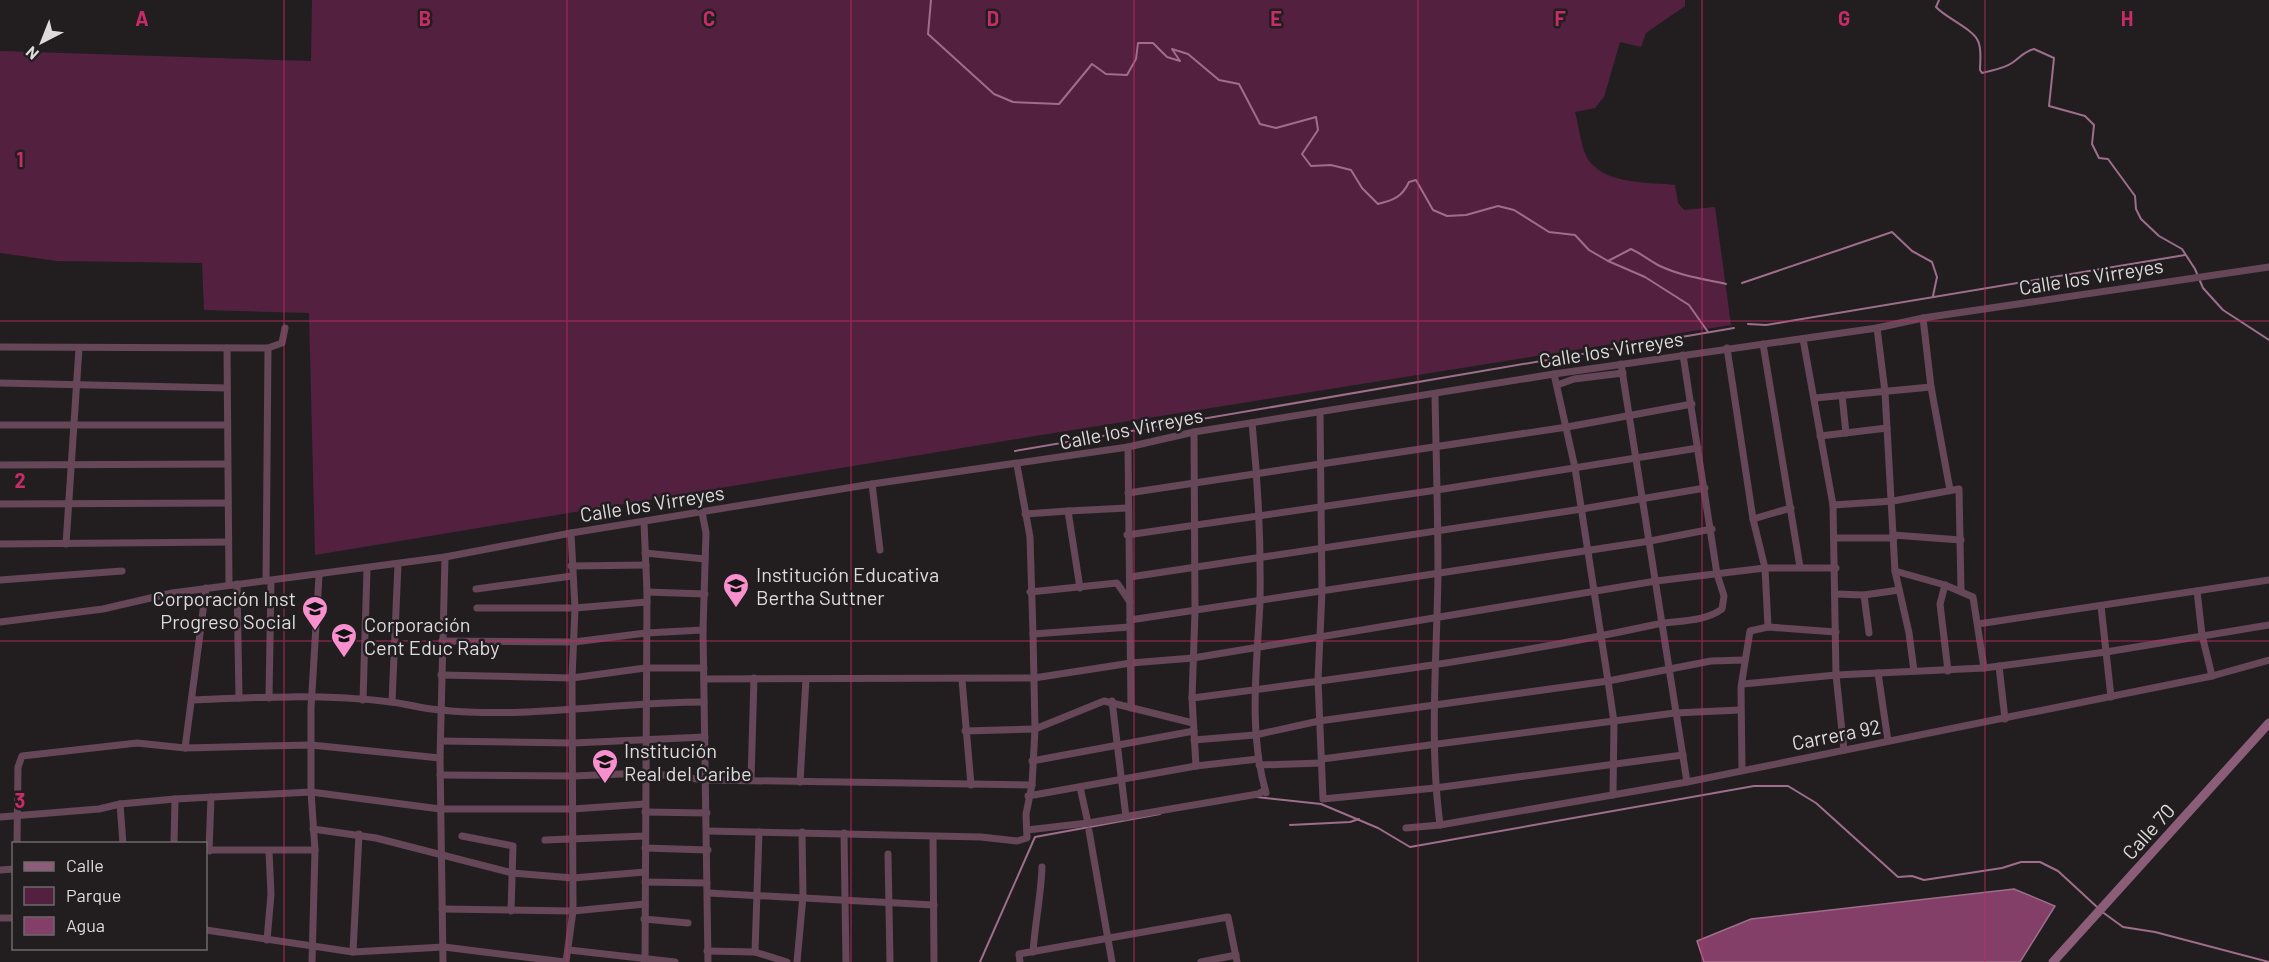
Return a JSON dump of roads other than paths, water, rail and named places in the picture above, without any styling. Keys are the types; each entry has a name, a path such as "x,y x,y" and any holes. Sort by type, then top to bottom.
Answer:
{"street":[{"name":"Calle los Virreyes","path":"0,622 103,609 172,593 206,588 319,576 445,557 571,533 872,484 1017,465 1128,447 1194,432 1554,374 1593,373 1621,364 1877,328 1923,318 2188,277 2269,267"},
{"path":"1923,318 1931,387 1950,490"},
{"path":"0,347 268,348 282,343 285,328"},
{"path":"1877,328 1885,392 1893,501 1895,571 1909,633 1914,671"},
{"path":"1803,339 1833,505 1836,538 1836,675 1844,750"},
{"path":"1763,344 1800,567"},
{"path":"66,544 79,348"},
{"path":"227,348 228,542 233,585 239,698"},
{"path":"268,348 269,698"},
{"path":"1727,348 1753,519 1765,568 1768,627"},
{"path":"1192,698 1435,663 1601,636 1662,623 1712,617 1722,609 1724,596 1717,574 1712,529 1683,355"},
{"path":"1621,364 1687,782"},
{"path":"1557,385 1593,373 1623,373"},
{"path":"1554,374 1575,468 1614,722 1613,795"},
{"path":"0,383 227,388"},
{"path":"1815,398 1931,387"},
{"path":"1435,394 1438,573 1434,705 1435,788 1440,825"},
{"path":"1842,395 1846,433"},
{"path":"1128,493 1567,427 1692,404"},
{"path":"1320,412 1322,591 1318,680 1323,799 1435,788 1683,756"},
{"path":"1027,830 1088,827 1126,817 1265,791 1255,735 1256,646 1260,602 1257,475 1252,423"},
{"path":"0,425 74,427 227,425"},
{"path":"1820,436 1887,428"},
{"path":"1194,432 1195,612 1192,698 1196,766"},
{"path":"1128,447 1127,535 1130,578 1131,708"},
{"path":"1127,535 1321,508 1698,448"},
{"path":"0,465 227,464"},
{"path":"707,831 981,837 1023,841 1027,838 1028,795 1032,785 1035,729 1033,634 1030,537 1017,465"},
{"path":"872,484 880,550"},
{"path":"1030,592 1117,583 1130,578 1705,488"},
{"path":"1833,505 1893,501 1959,489 1961,591"},
{"path":"0,504 228,502"},
{"path":"1025,514 1127,508"},
{"path":"1753,519 1791,508"},
{"path":"1068,511 1080,588"},
{"path":"702,512 706,533 703,630 708,962"},
{"path":"644,522 647,592 645,960"},
{"path":"1033,634 1130,623 1322,591 1589,551 1712,529"},
{"path":"207,930 353,952 444,947 566,962 573,911 572,678 575,608 571,533"},
{"path":"1836,538 1894,537 1961,540"},
{"path":"0,544 228,542"},
{"path":"645,553 705,559"},
{"path":"443,962 440,758 445,557"},
{"path":"392,702 399,564"},
{"path":"571,566 646,565"},
{"path":"363,700 367,568"},
{"path":"704,679 1034,678 1131,663 1193,658 1656,581 1765,568 1836,568"},
{"path":"0,579 122,571"},
{"path":"1895,571 1945,585 1973,597 1984,668"},
{"path":"312,962 315,850 311,745 319,576"},
{"path":"476,589 572,576"},
{"path":"1978,624 2269,580"},
{"path":"1117,583 1130,602"},
{"path":"1945,585 1940,604 1948,671"},
{"path":"185,748 206,588"},
{"path":"1835,594 1864,595 1899,590"},
{"path":"2197,591 2202,635 2212,676"},
{"path":"647,592 705,594"},
{"path":"1864,595 1869,633"},
{"path":"477,608 575,608 647,602"},
{"path":"2101,606 2111,697"},
{"path":"1743,684 1836,675 1984,668 2106,652 2269,625"},
{"path":"1742,770 1740,710 1750,631 1768,627 1836,632"},
{"path":"442,641 574,642 646,633 703,630"},
{"path":"1194,740 1255,735 1319,722 1608,681 1712,661 1745,660"},
{"name":"Carrera 92","path":"1407,828 1440,825 1687,782 2212,676 2269,660"},
{"path":"1999,666 2005,718"},
{"path":"441,675 572,678 645,668 704,668"},
{"path":"1878,673 1888,741"},
{"path":"751,780 754,678"},
{"path":"800,782 806,679"},
{"path":"962,680 971,784"},
{"path":"192,700 312,697 392,702 441,710 572,711 645,702 704,702"},
{"path":"965,731 1035,729 1096,703 1112,701 1193,723"},
{"path":"1112,701 1126,817"},
{"path":"1028,795 1196,766 1321,761 1675,713 1740,710"},
{"name":"Calle 70","path":"2053,962 2269,723"},
{"path":"1032,761 1194,731"},
{"path":"441,741 573,743 705,737"},
{"path":"17,842 18,766 22,756 137,743 185,748 311,745 440,758"},
{"path":"440,775 573,776 645,772 706,780 1032,785"},
{"path":"1080,787 1112,962"},
{"path":"0,817 99,809 120,804 175,799 311,792 440,809 645,808 707,813"},
{"path":"211,797 207,850 315,850"},
{"path":"174,842 175,799"},
{"path":"120,804 123,842"},
{"path":"314,829 359,834 512,873 573,878 645,872"},
{"path":"755,952 759,832"},
{"path":"797,962 803,896 802,832"},
{"path":"844,833 846,962"},
{"path":"353,952 359,834"},
{"path":"462,836 513,846 511,911"},
{"path":"545,840 573,841 645,836"},
{"path":"933,837 933,962"},
{"path":"645,848 708,850"},
{"path":"267,940 271,894 269,851"},
{"path":"888,854 891,902 890,962"},
{"path":"1033,952 1042,867"},
{"path":"645,882 707,883"},
{"path":"708,893 803,896 934,905"},
{"path":"442,909 573,911 645,904"},
{"path":"1020,962 1019,954 1228,917 1236,959 1202,962"},
{"path":"644,920 688,923"},
{"path":"568,950 675,962"},
{"path":"707,951 755,952 787,962"}],"water":[{"path":"2014,889 2055,906 2020,962 1704,962 1697,941 1751,919"}],"waterway":[{"path":"931,0 928,34 994,94 1013,102 1059,104 1092,64 1106,74 1127,75 1136,59 1138,43 1153,43 1167,57 1180,61 1172,49 1188,54 1219,80 1239,84 1260,124 1276,128 1316,117 1318,130 1302,154 1311,166 1331,165 1351,170 1362,188 1378,204 1397,197 1409,182 1416,180 1433,210 1447,216 1466,215 1498,206 1514,210 1549,232 1575,235 1589,250 1608,261 1631,249 1668,269 1726,284"},
{"path":"1939,0 1936,7 1971,32 1978,41 1982,73 2005,67 2034,49 2054,58 2049,106 2085,116 2094,125 2092,144 2099,158 2108,159 2135,196 2136,209 2141,219 2159,236 2182,249 2195,269 2203,288 2223,310 2269,340"},
{"path":"1742,283 1892,232 1912,251 1932,262 1937,277 1933,296"},
{"path":"1748,324 1766,325 2185,255"},
{"path":"1608,261 1645,277 1689,305 1708,332"},
{"path":"1015,451 1734,328"},
{"path":"1257,797 1321,804 1378,828 1410,847 1754,786 1788,786 1816,803 1898,877 1912,876 1924,880 2002,868 2021,862 2040,862 2058,871 2097,907"},
{"path":"980,962 1035,837 1160,814"},
{"path":"1290,825 1350,822 1359,819"},
{"path":"2101,911 2123,927 2155,932 2269,962"}],"place":[{"name":"Institución Educativa Bertha Suttner","path":"736,609"},
{"name":"Corporación Inst Progreso Social","path":"315,632"},
{"name":"Corporación Cent Educ Raby","path":"344,659"},
{"name":"Institución Real del Caribe","path":"605,785"}]}
